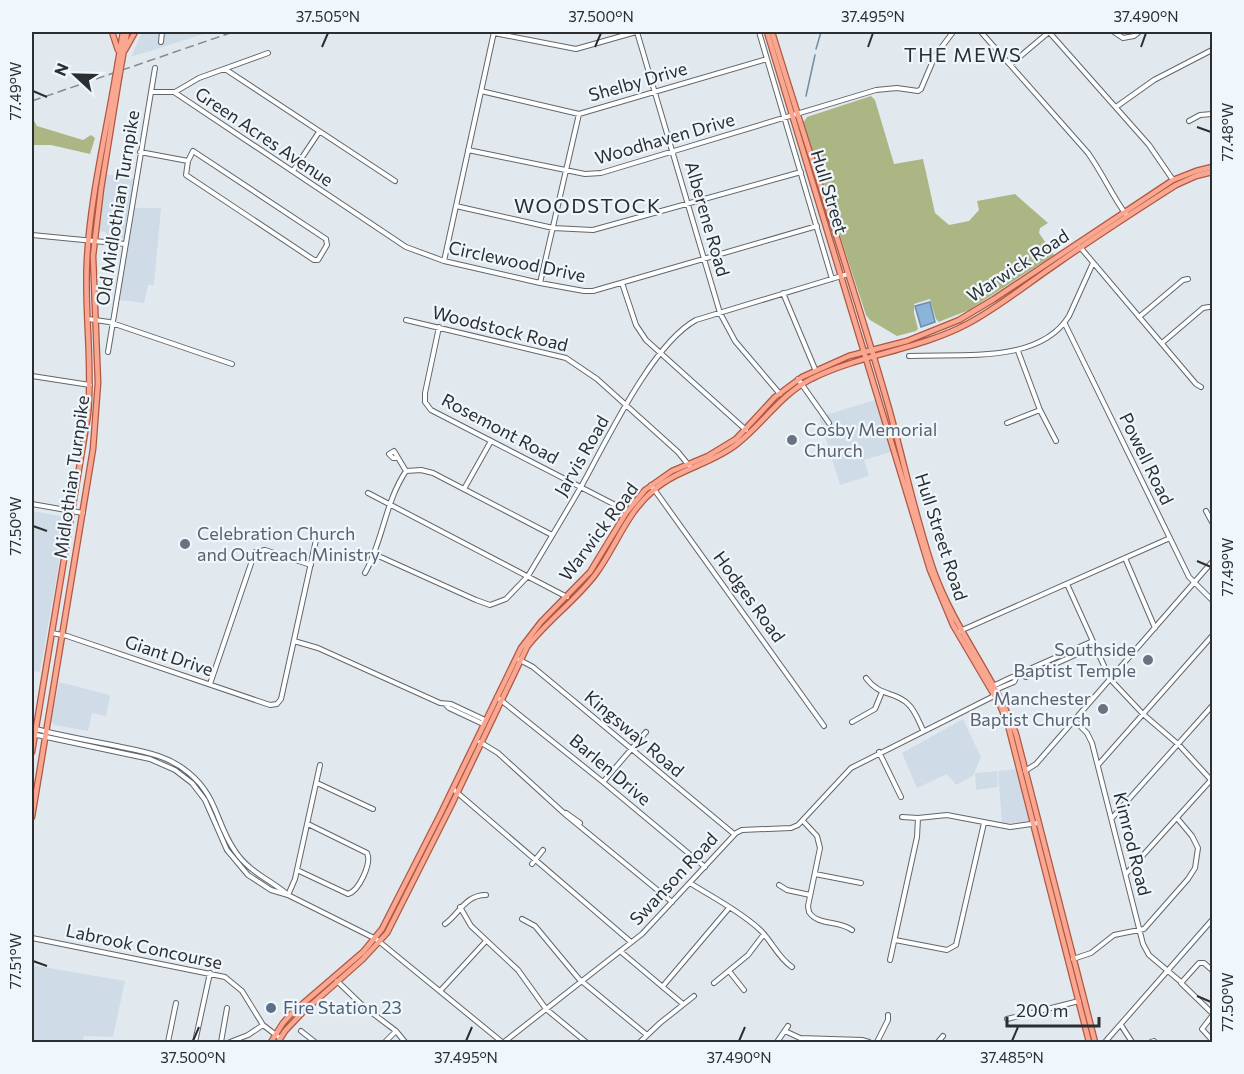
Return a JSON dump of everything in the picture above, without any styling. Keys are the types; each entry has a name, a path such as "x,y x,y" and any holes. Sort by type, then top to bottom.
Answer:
{"main road":[{"path":"112,32 120,58"},
{"name":"Midlothian Turnpike","path":"32,752 33,731 86,431 90,385 87,269 125,32"},
{"path":"120,58 135,32"},
{"name":"Hull Street","path":"767,32 848,274"},
{"name":"Hull Street","path":"772,32 866,360"},
{"name":"Warwick Road","path":"271,1042 278,1038 378,940 455,791 518,659 569,599 602,566 629,512 663,476 721,455 732,448 743,439 781,396 802,385 833,370 920,344 969,323 1174,183 1196,171 1212,167"},
{"name":"Warwick Road","path":"1174,183 1212,172"},
{"name":"Midlothian Turnpike","path":"32,817 93,449 98,402 92,241"},
{"name":"Warwick Road","path":"690,466 718,451 746,430 798,379 815,369 951,324 1079,246"},
{"name":"Hull Street Road","path":"848,274 872,350 928,552 959,631"},
{"name":"Hull Street Road","path":"866,360 930,570 959,631 994,691 1008,725 1023,772 1070,960 1095,1042"},
{"name":"Hull Street Road","path":"1081,1000 1089,1042"}],"street":[{"path":"161,42 162,32"},
{"path":"444,261 494,32 576,49 636,32"},
{"name":"Alberene Road","path":"636,32 720,313 735,341 781,396"},
{"path":"759,32 832,279"},
{"name":"Woodhaven Drive","path":"468,150 566,171 594,174 885,89 897,87 918,91 921,89 935,56 953,32"},
{"path":"981,32 1088,153 1106,181 1113,197 1126,214"},
{"path":"1011,64 1049,32 1149,145 1174,183"},
{"path":"1114,32 1123,38 1134,36 1139,32"},
{"path":"1116,107 1154,80 1212,50"},
{"path":"174,92 199,78 268,53"},
{"name":"Shelby Drive","path":"481,91 579,114 767,59"},
{"name":"Old Midlothian Turnpike","path":"108,352 155,68"},
{"path":"225,69 395,181"},
{"name":"Green Acres Avenue","path":"151,92 174,92 358,217"},
{"path":"540,283 579,114"},
{"path":"1189,121 1212,114"},
{"path":"292,171 319,132"},
{"path":"193,151 326,239 327,245 318,260 314,260 186,175 188,161 193,151"},
{"path":"140,152 188,161"},
{"path":"456,206 553,228 593,230 801,172"},
{"name":"Circlewood Drive","path":"358,217 406,247 444,261 584,291 622,283 817,226"},
{"path":"32,235 125,244"},
{"path":"1079,246 1196,384 1201,387"},
{"path":"909,356 1018,351 1049,338 1065,324 1093,263"},
{"name":"Jarvis Road","path":"374,554 490,605 506,599 528,576 626,405 661,354 684,327 696,320 848,274"},
{"path":"1139,317 1183,280 1188,279"},
{"path":"622,283 636,325 646,340 746,430"},
{"path":"783,293 815,369"},
{"path":"1161,343 1203,308 1209,307"},
{"path":"88,319 113,324 232,364"},
{"name":"Woodstock Road","path":"406,320 566,358 591,374 678,452 690,466"},
{"name":"Powell Road","path":"1065,324 1170,538 1194,583 1212,600"},
{"name":"Rosemont Road","path":"439,327 425,393 425,402 431,410 629,512"},
{"path":"1018,351 1040,410 1056,441"},
{"path":"32,376 90,385"},
{"path":"798,379 829,423"},
{"path":"1007,423 1040,410"},
{"path":"464,489 491,441"},
{"path":"398,458 406,471"},
{"path":"406,471 421,470 433,473 552,536"},
{"path":"365,573 374,554 389,504 406,471"},
{"name":"Hodges Road","path":"652,487 824,726"},
{"path":"369,493 569,599"},
{"path":"32,504 82,513"},
{"path":"1206,511 1212,522"},
{"path":"959,631 1170,538"},
{"path":"316,540 294,640 318,648 445,704 481,723 487,723"},
{"path":"210,684 253,555 258,550 265,550 311,565"},
{"path":"1125,558 1155,628"},
{"path":"1023,772 1036,764 1212,562"},
{"path":"1067,584 1110,679 1143,714 1179,745 1212,781 1126,874"},
{"name":"Giant Drive","path":"52,633 270,705 277,704 281,699 294,640"},
{"path":"1098,765 1212,636"},
{"path":"1094,644 1026,677 1022,675 1024,671 1094,644"},
{"name":"Kingsway Road","path":"518,659 533,667 734,834"},
{"path":"852,930 846,925 818,920 812,917 808,909 820,852 815,833 803,821 848,771 879,752 1014,682 1016,677 1012,677 994,691"},
{"path":"866,678 882,692 908,703 923,730"},
{"path":"852,722 875,709 882,692"},
{"name":"Barlen Drive","path":"499,698 705,867"},
{"path":"1112,818 1212,706"},
{"name":"Kimrod Road","path":"1074,720 1087,733 1098,765 1143,944 1149,955 1212,1014"},
{"path":"33,731 135,753 161,762 188,779 208,805 224,845 237,863 262,885 288,895 378,940 503,1042"},
{"path":"603,782 646,732"},
{"path":"479,742 490,748 566,813 568,812 672,902"},
{"path":"879,752 901,797"},
{"path":"288,895 297,870 320,765"},
{"path":"317,783 373,809"},
{"path":"455,791 534,862 632,942"},
{"path":"902,817 947,815 1010,827 1036,823"},
{"path":"890,960 917,837 918,818"},
{"path":"1070,960 1091,953 1114,935 1144,928 1188,879 1195,868 1197,848 1195,840 1177,818"},
{"name":"Swanson Road","path":"503,1042 642,934 734,834 742,830 791,828 803,821"},
{"path":"895,940 947,950 956,945 984,823"},
{"path":"297,870 348,894 356,889 369,860 369,855 364,851 308,824"},
{"path":"534,862 543,850"},
{"path":"815,874 861,883"},
{"path":"690,883 751,922 764,934 784,961 792,967"},
{"path":"778,885 787,890 810,895"},
{"path":"444,924 474,896 486,895"},
{"path":"460,907 471,926 518,970 546,1009 586,1042"},
{"path":"663,986 729,908"},
{"path":"522,918 535,926 583,981 647,1035"},
{"path":"1105,1042 1212,920"},
{"path":"714,983 748,955 764,934"},
{"name":"Labrook Concourse","path":"32,938 225,977 237,985 263,1025"},
{"path":"441,990 486,941"},
{"path":"620,951 683,1004"},
{"path":"1181,983 1199,963 1204,963 1212,970"},
{"path":"729,971 744,990"},
{"path":"195,1042 210,973"},
{"path":"335,980 363,1006 396,1031 405,1042"},
{"path":"640,1042 694,996"},
{"path":"1006,1019 1081,1000"},
{"path":"168,1042 176,1003"},
{"path":"220,1042 227,1008"},
{"path":"1212,1014 1202,1029 1212,1040"},
{"path":"877,1042 888,1020 888,1015"},
{"path":"230,1042 248,1035 263,1025 278,1038"},
{"path":"1121,1025 1132,1042"},
{"path":"777,1042 788,1026"},
{"path":"301,1031 315,1042"},
{"path":"385,1042 396,1031"},
{"path":"785,1031 800,1038 869,1042"},
{"path":"938,1042 943,1036"}],"shaded area":[{"path":"142,32 210,32 131,57"},
{"path":"104,174 134,179 124,239 107,237 106,232 98,231"},
{"path":"134,208 161,208 154,285 148,285 144,303 119,300"},
{"path":"875,400 891,452 864,460 869,476 840,485 819,417"},
{"path":"32,511 67,517 40,672 32,671"},
{"path":"59,682 110,695 106,716 92,713 88,731 54,725 51,721"},
{"path":"963,719 981,757 973,776 956,785 947,774 917,788 902,753"},
{"path":"1017,769 1029,821 1002,824 998,771"},
{"path":"997,771 998,787 976,790 975,773"},
{"path":"32,965 125,981 113,1037 84,1036 82,1042 32,1042"}],"green space":[{"path":"871,96 875,100 894,164 923,159 935,213 949,225 969,221 979,210 977,201 1015,194 1048,223 1040,228 1039,233 1054,255 969,310 939,322 930,299 914,304 918,329 916,331 897,336 870,320 866,315 803,123 807,117"},
{"path":"32,106 33,119 37,126 83,140 91,135 95,138 90,154 51,145 32,145"}],"water":[{"path":"930,302 935,322 921,327 915,306"}],"waterway":[{"path":"816,49 821,32"},
{"path":"806,96 815,55"}],"railway":[{"path":"32,101 233,32"}],"place":[{"name":"Cosby Memorial Church","path":"792,440"},
{"name":"Celebration Church and Outreach Ministry","path":"185,544"},
{"name":"Southside Baptist Temple","path":"1148,660"},
{"name":"Manchester Baptist Church","path":"1103,709"},
{"name":"Fire Station 23","path":"271,1008"}],"district":[{"name":"THE MEWS","path":"963,55"},
{"name":"WOODSTOCK","path":"588,206"}]}
